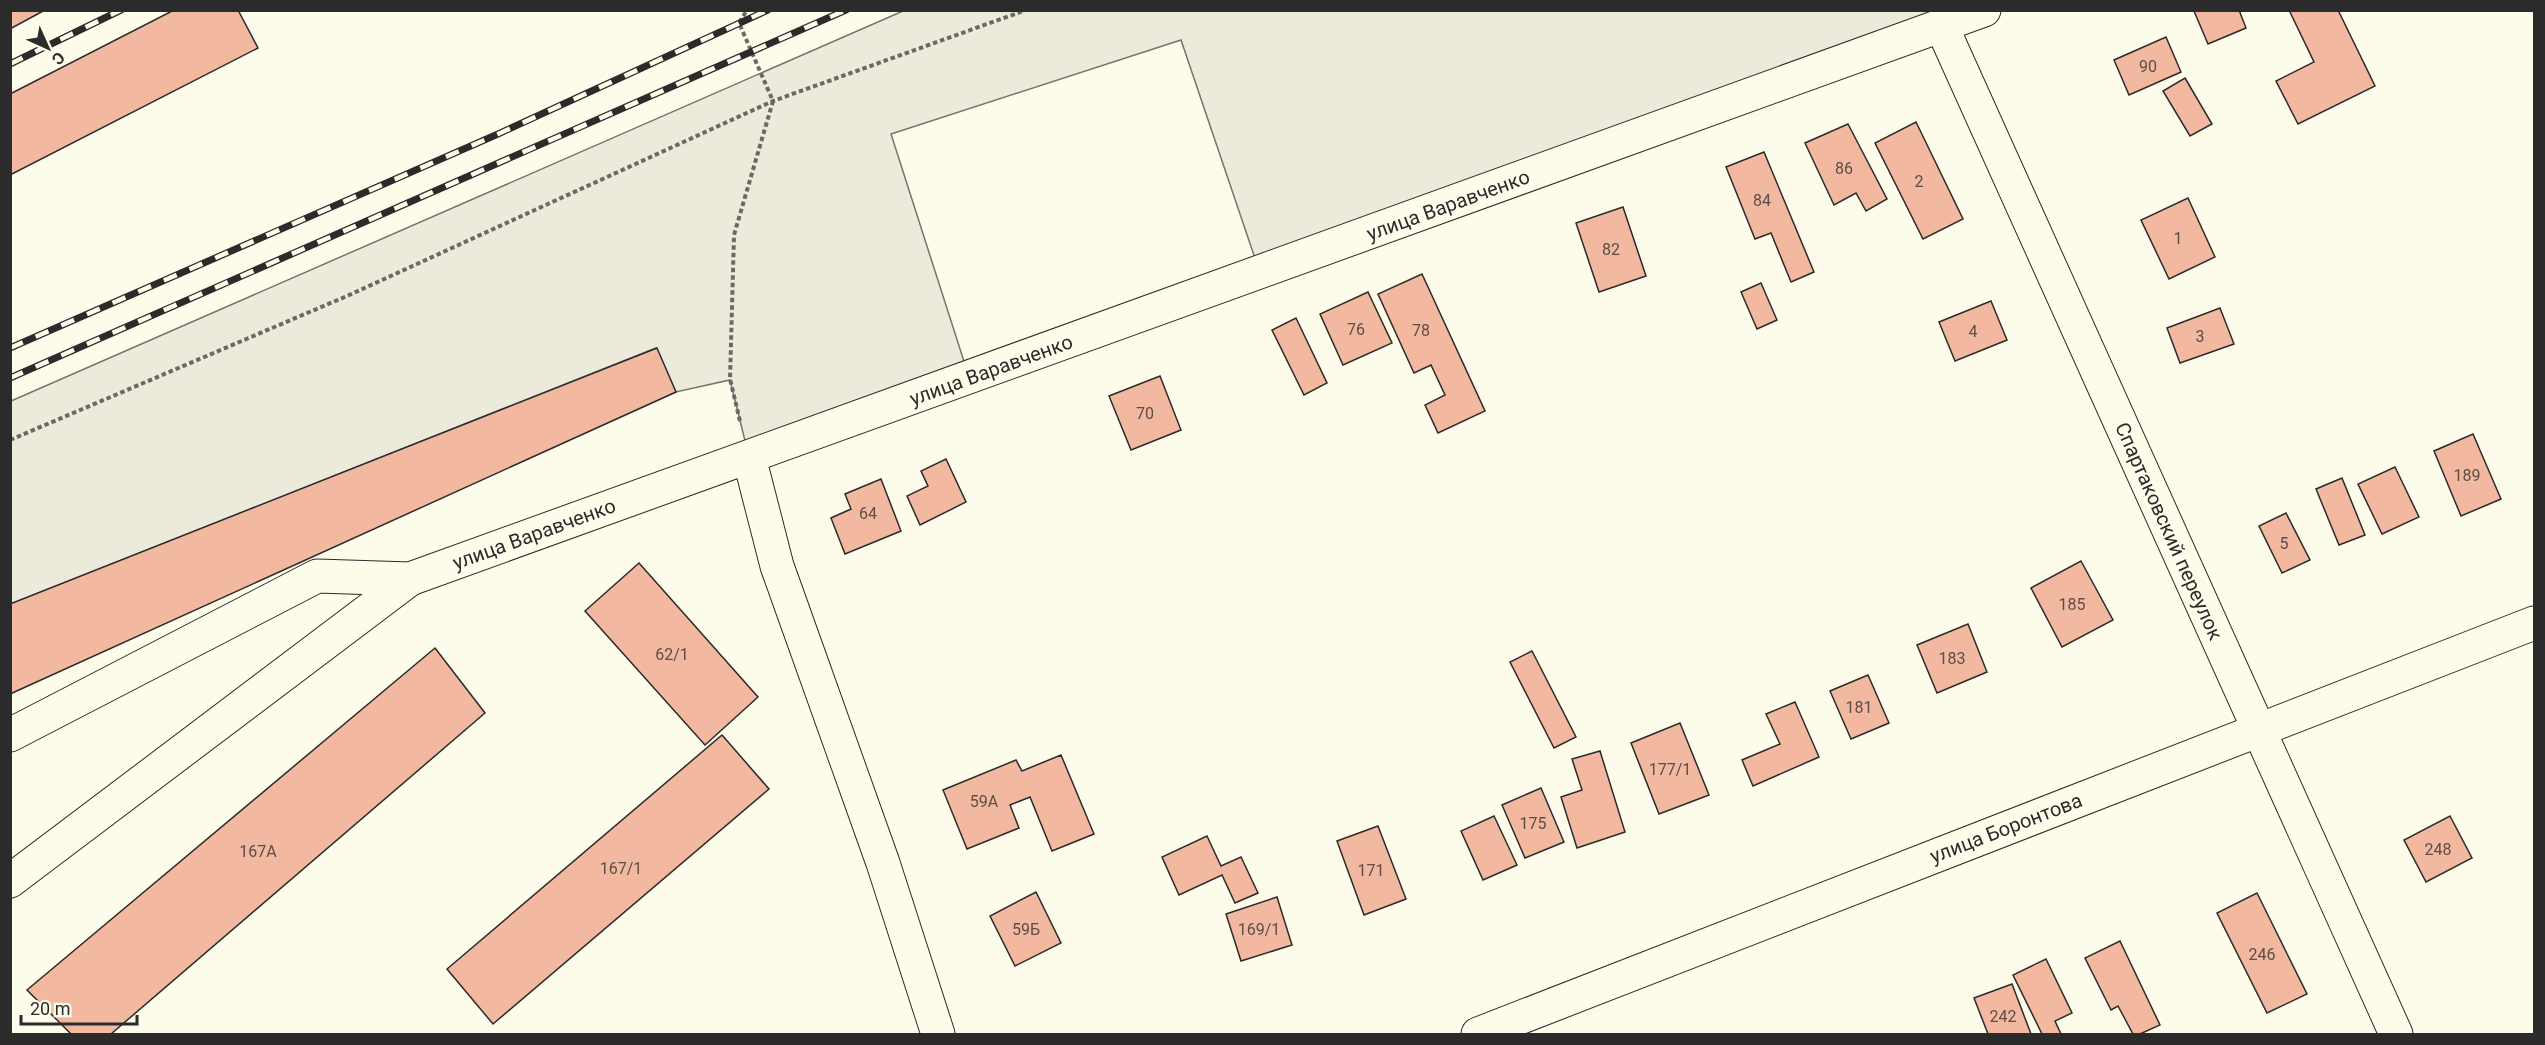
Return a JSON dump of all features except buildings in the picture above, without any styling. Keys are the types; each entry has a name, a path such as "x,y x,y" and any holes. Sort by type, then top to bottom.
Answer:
{"street":[{"name":"улица Варавченко","path":"10,735 317,576 410,579 1984,10"},
{"name":"Спартаковский переулок","path":"1942,27 2396,1035"},
{"path":"749,456 777,566 883,863 938,1035"},
{"path":"10,881 410,579"},
{"name":"улица Боронтова","path":"1478,1035 2535,623"}],"path":[{"path":"747,10 739,24 773,101 734,235 730,379 749,456"},
{"path":"10,440 347,296 773,101 1026,10"}],"shaded area":[{"path":"903,11 1943,11 1260,273 1181,40 891,134 969,377 749,457 730,380 676,392 656,348 11,604 11,401"}],"railway":[{"path":"10,64 121,10"},
{"path":"10,348 498,134 768,10"},
{"path":"10,378 846,10"}]}
